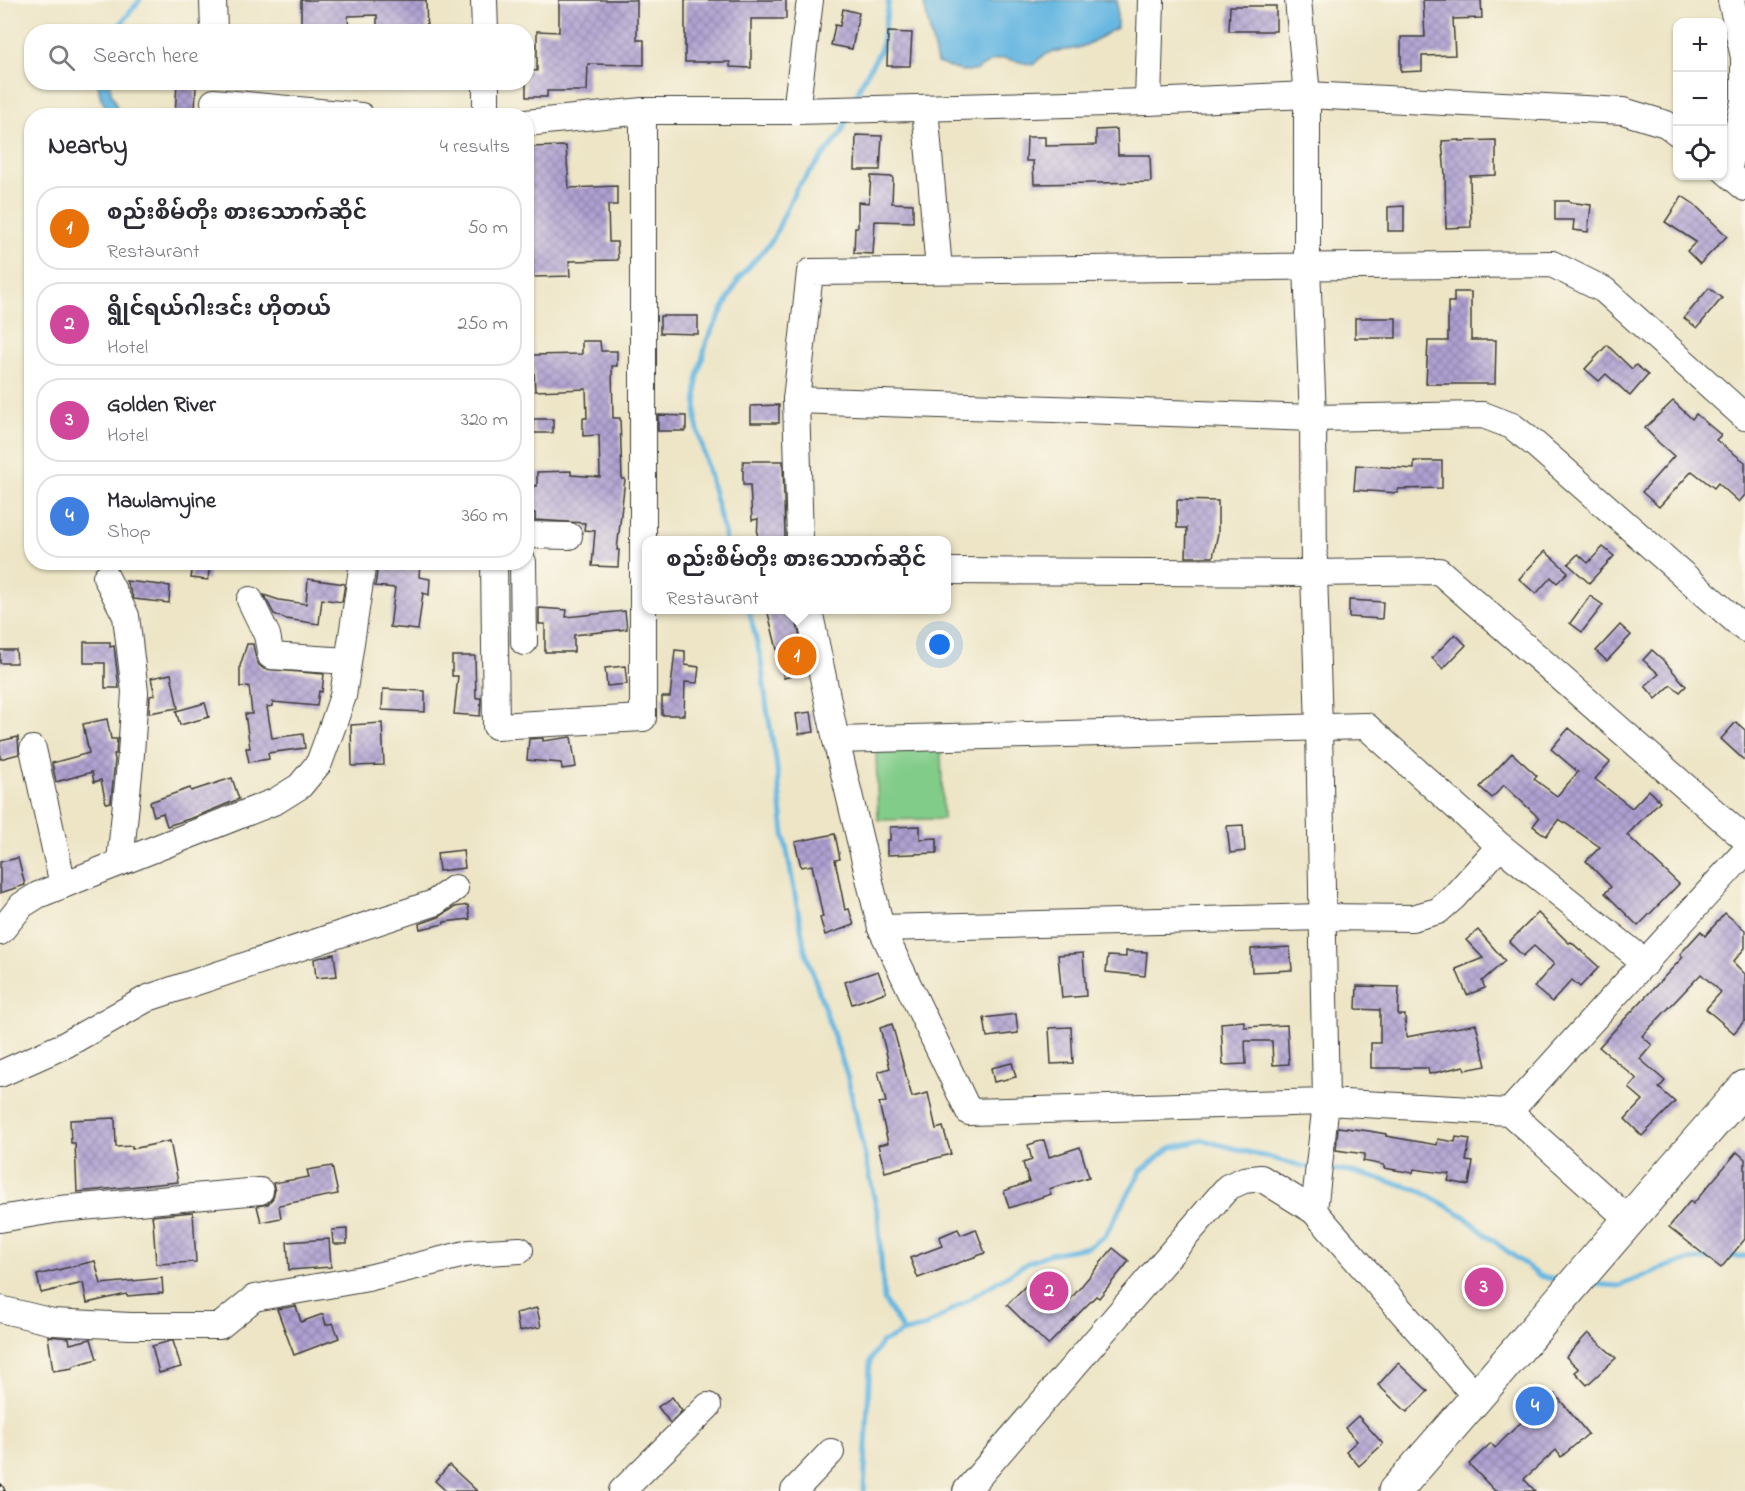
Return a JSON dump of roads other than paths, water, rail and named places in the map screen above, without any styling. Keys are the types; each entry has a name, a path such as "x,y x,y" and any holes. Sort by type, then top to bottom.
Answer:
{"main road":[{"path":"1395,1491 1745,1087"}],"street":[{"path":"213,0 214,24"},
{"path":"484,0 485,24"},
{"path":"796,111 810,0"},
{"path":"1148,102 1151,0"},
{"path":"1298,0 1307,95 1307,266 1313,418 1314,573 1326,1102 1314,1210"},
{"path":"1731,0 1744,57 1744,101 1732,176"},
{"path":"486,90 486,108"},
{"path":"534,122 643,111 925,108 1307,95 1623,111 1666,124 1673,130"},
{"path":"214,100 288,108"},
{"path":"925,108 939,270"},
{"path":"643,111 644,536"},
{"path":"800,536 796,400 810,272 1552,264 1604,290 1745,417"},
{"path":"796,400 1313,418 1482,415 1512,426 1536,445 1745,629"},
{"path":"534,535 569,536"},
{"path":"0,932 22,905 38,895 276,801 300,786 319,763 343,696 362,570"},
{"path":"494,570 496,726 644,718 644,614"},
{"path":"524,570 524,642"},
{"path":"951,571 1439,572 1745,839"},
{"path":"106,577 126,616 135,692 120,862"},
{"path":"250,600 267,635 271,656 348,661"},
{"path":"810,614 836,741 881,928 969,1112 1326,1102 1509,1112 1629,1220"},
{"path":"836,741 1366,726 1500,846 1646,963"},
{"path":"33,749 63,885"},
{"path":"881,928 1322,917 1412,918 1438,911 1453,898 1500,846"},
{"path":"1509,1112 1745,852"},
{"path":"0,1074 65,1045 148,998 434,903 455,888"},
{"path":"966,1491 1228,1187 1244,1180 1261,1178 1314,1210 1477,1398"},
{"path":"0,1219 60,1209 260,1191"},
{"path":"0,1309 53,1322 130,1326 220,1326 254,1298 369,1278 469,1253 520,1250"},
{"path":"622,1491 708,1406"},
{"path":"794,1491 831,1452"}],"water":[{"path":"923,0 1117,0 1117,28 1078,48 1046,54 1033,65 1003,58 974,71 961,71 937,63"},
{"path":"99,90 111,90 117,108 107,108"}],"waterway":[{"path":"120,24 140,0"},
{"path":"854,102 861,84 881,49 889,0"},
{"path":"725,536 696,422 697,380 707,340 739,278 772,241 796,189 841,134 848,116"},
{"path":"750,614 761,660 784,834 805,950 847,1075 878,1215 884,1300 904,1332"},
{"path":"864,1491 870,1361 881,1343 904,1332 923,1328 1027,1263 1049,1254 1088,1247 1105,1236 1141,1171 1170,1148 1203,1140 1312,1167"},
{"path":"1324,1169 1353,1172 1417,1189 1464,1216 1540,1276 1560,1281"},
{"path":"1726,1257 1745,1256"},
{"path":"1590,1284 1619,1286 1668,1266 1716,1258"}],"railway":[{"path":"0,1487 2,1491"}],"place":[{"name":"စည်းစိမ်တိုး စားသောက်ဆိုင်","path":"797,656"},
{"name":"Golden River","path":"1484,1287"},
{"name":"ရွိုင်ရယ်ဂါးဒင်း ဟိုတယ်","path":"1049,1291"},
{"name":"Mawlamyine","path":"1535,1406"}]}
